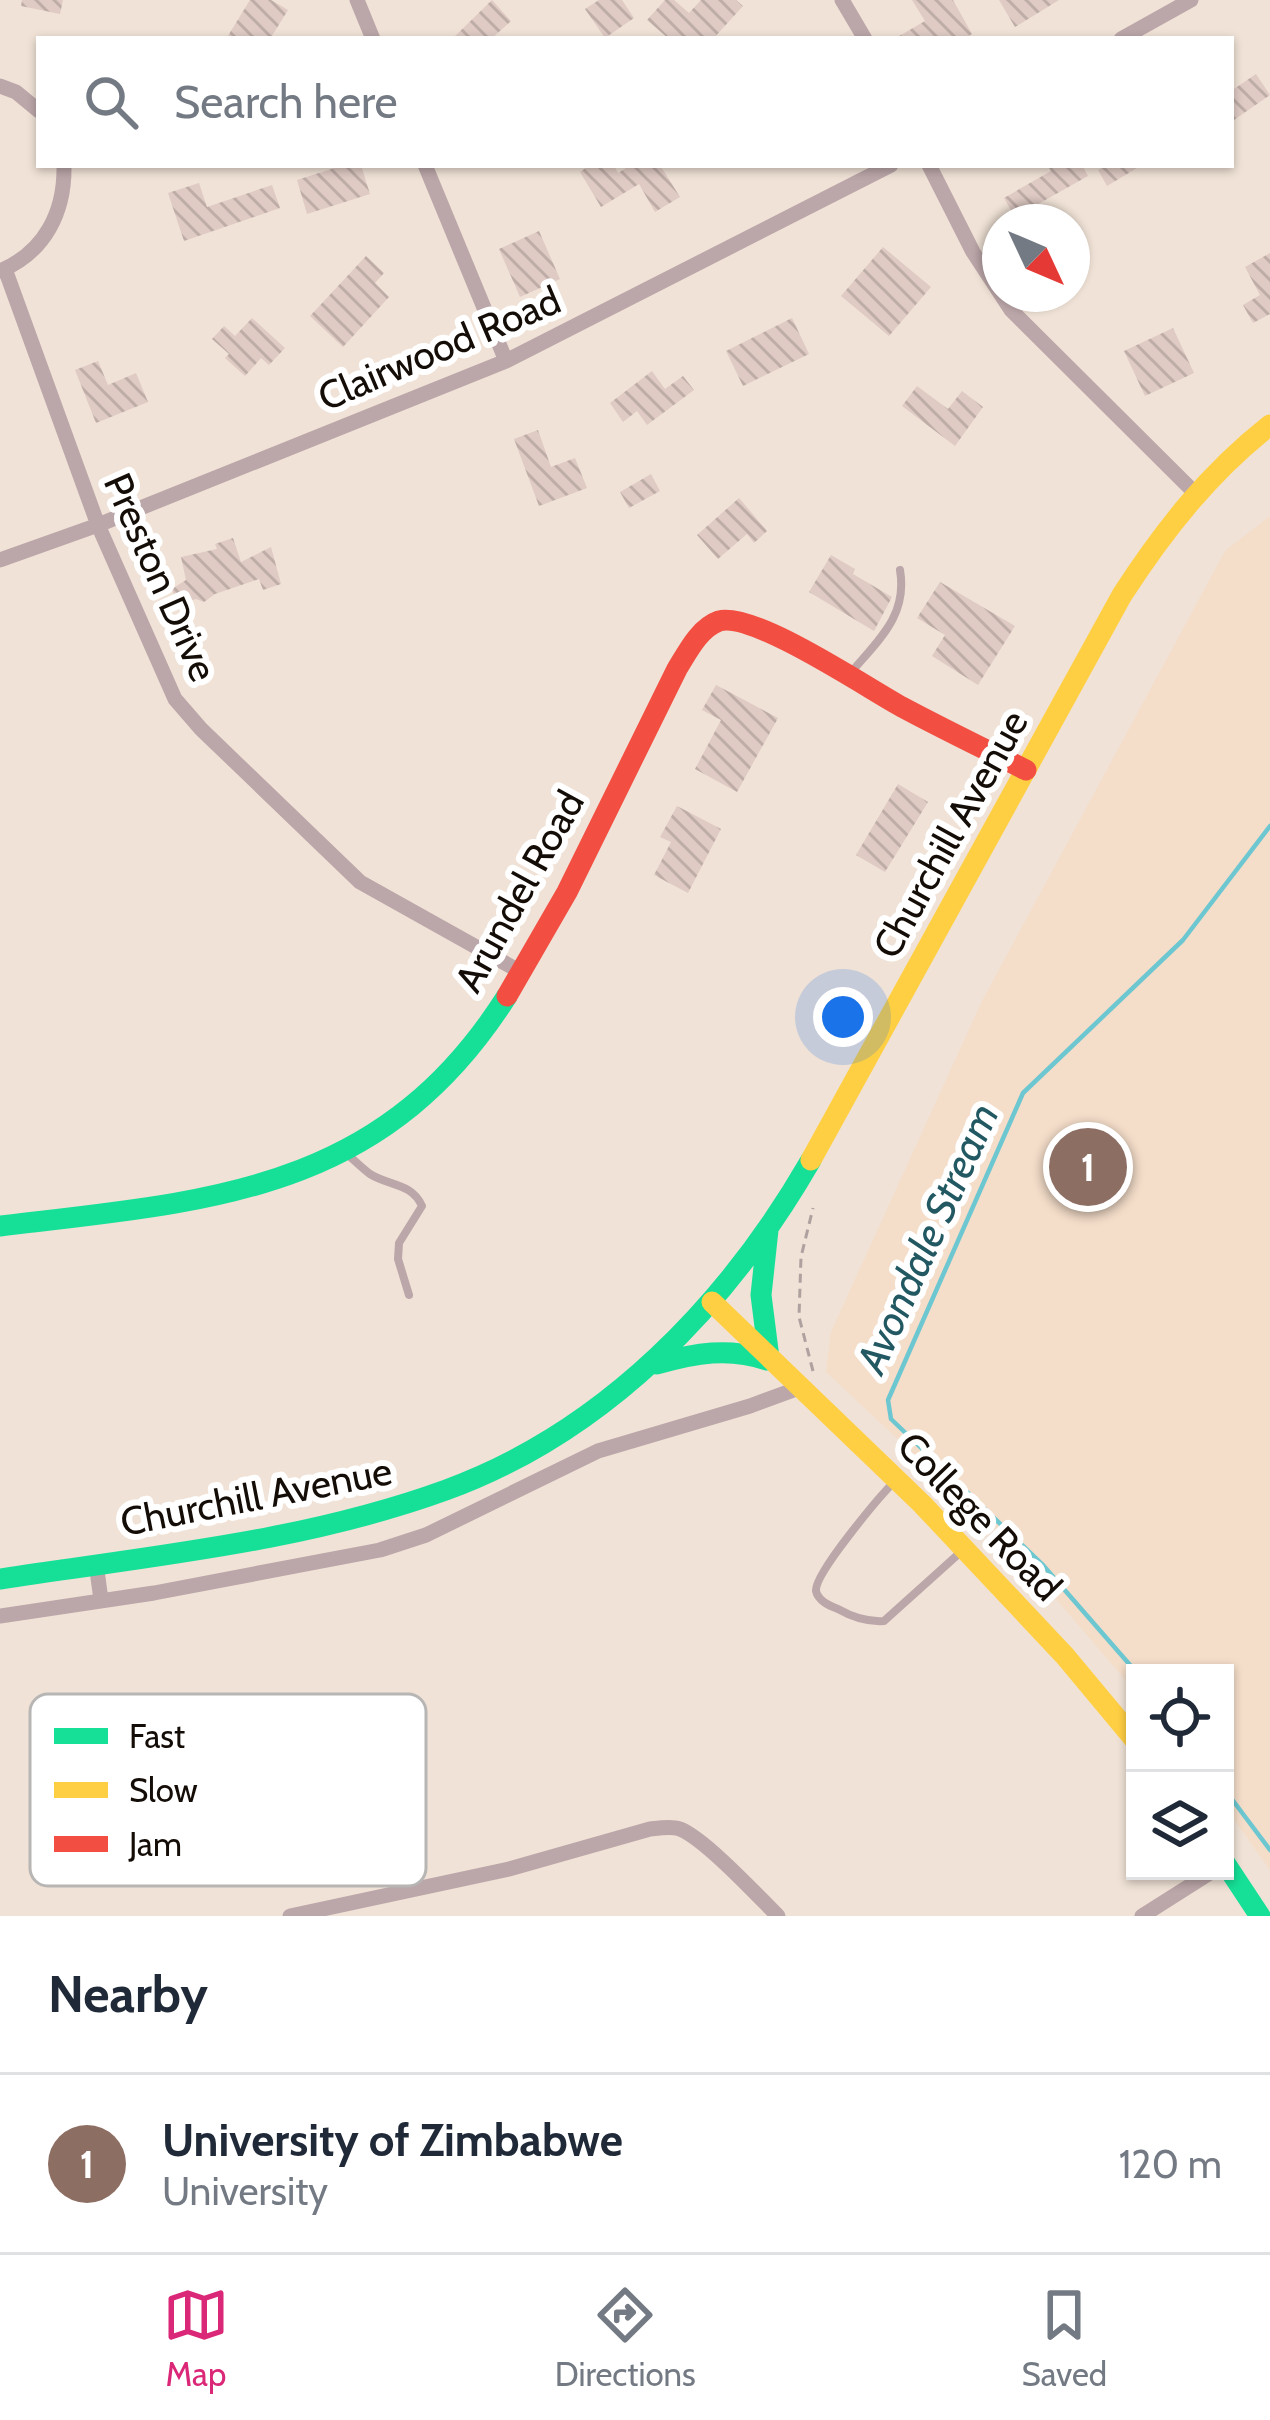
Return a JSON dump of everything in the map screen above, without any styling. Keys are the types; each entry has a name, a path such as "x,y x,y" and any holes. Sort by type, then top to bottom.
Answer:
{"main road":[{"name":"Churchill Avenue","path":"0,1579 238,1543 353,1520 454,1488 538,1448 609,1399 673,1345 768,1230 871,1054 1122,598 1195,493 1270,425"},
{"name":"Arundel Road","path":"0,1226 250,1187 345,1152 406,1111 471,1048 521,972 675,673 703,632 716,622 733,621 766,632 1026,770"},
{"path":"646,1367 718,1349 771,1360 761,1295 768,1230"},
{"name":"College Road","path":"712,1302 771,1360 807,1383 1065,1656 1126,1729"},
{"path":"1234,1877 1260,1916"}],"street":[{"path":"357,0 372,36"},
{"path":"842,0 863,36"},
{"path":"1126,36 1191,0"},
{"path":"0,86 36,109"},
{"name":"Preston Drive","path":"64,168 63,199 51,228 32,252 3,270 98,525 168,686 188,716 360,882 521,972"},
{"path":"426,168 506,361"},
{"name":"Clairwood Road","path":"0,560 506,361 885,168"},
{"path":"930,168 973,252 1011,310 1195,493"},
{"path":"0,1616 154,1593 380,1550 426,1535 598,1451 750,1406 807,1383"},
{"path":"96,1563 101,1600"},
{"path":"290,1916 509,1869 666,1827 698,1840 778,1916"},
{"path":"1142,1916 1199,1880"}],"lane":[{"path":"848,676 895,616 903,595 900,569"},
{"path":"345,1152 369,1173 418,1197 422,1206 399,1243 398,1259 409,1295"},
{"path":"896,1480 825,1569 816,1592 820,1600 860,1618 884,1622 964,1549"}],"path":[{"path":"807,1383 800,1317 801,1257 813,1208"}],"shaded area":[{"path":"1270,516 1270,1870 1234,1820 1234,1664 1126,1664 1126,1681 1002,1536 826,1372 831,1332 982,1001 1225,551"}],"building":[{"path":"22,0 63,0 60,14 21,6"},
{"path":"250,0 271,0 288,10 272,36 228,36"},
{"path":"492,0 511,21 494,36 455,36"},
{"path":"599,0 622,0 634,18 604,36 585,9"},
{"path":"665,0 674,0 689,13 701,0 736,0 743,6 716,36 666,36 647,20"},
{"path":"912,0 953,0 972,34 899,36 925,21"},
{"path":"999,0 1059,0 1015,27"},
{"path":"1256,74 1270,95 1234,120 1234,89"},
{"path":"335,168 362,168 370,194 307,214 297,180"},
{"path":"586,168 616,168 618,173 626,168 662,168 680,197 655,212 639,184 601,207 580,172"},
{"path":"1049,168 1084,168 1088,176 1038,204 1007,204 1004,198 1051,171"},
{"path":"1102,168 1137,168 1107,186 1098,170"},
{"path":"199,183 207,207 272,185 280,208 184,241 168,193"},
{"path":"539,231 560,279 520,297 499,249"},
{"path":"883,247 931,287 889,336 841,296"},
{"path":"1270,253 1270,314 1253,323 1243,305 1260,295 1245,267"},
{"path":"366,256 384,273 375,283 389,297 343,347 310,316"},
{"path":"252,318 285,348 269,365 261,358 245,376 212,339 224,326 235,336"},
{"path":"792,318 809,354 743,386 726,351"},
{"path":"1173,328 1194,373 1145,396 1124,351"},
{"path":"98,361 108,385 136,373 148,402 96,423 75,370"},
{"path":"652,371 665,389 683,376 694,390 647,425 637,411 623,422 610,403"},
{"path":"917,386 948,409 962,391 983,407 955,446 902,406"},
{"path":"538,430 551,467 575,458 587,488 539,506 514,439"},
{"path":"651,474 660,491 629,508 620,492"},
{"path":"739,498 767,531 754,543 747,534 718,559 697,535"},
{"path":"233,538 241,562 271,547 281,584 263,590 259,579 204,602 177,604 172,589 186,580 181,557 217,549 215,544"},
{"path":"831,555 892,597 874,631 809,592"},
{"path":"940,582 1015,626 978,685 932,656 945,635 917,618"},
{"path":"716,685 778,718 737,792 695,769 721,720 702,710"},
{"path":"898,784 928,802 885,872 856,855"},
{"path":"677,806 721,829 688,893 654,875 671,842 660,837"}],"waterway":[{"name":"Avondale Stream","path":"1129,1664 1042,1564 891,1419 888,1400 1023,1093 1183,940 1270,826"},
{"name":"Avondale Stream","path":"1234,1802 1270,1850"}],"traffic: fast":[{"path":"0,1226 220,1194 286,1176 347,1149 405,1112 458,1061 507,996"},
{"path":"0,1579 337,1523 446,1490 504,1465 558,1434 657,1357 741,1264 811,1160"},
{"path":"768,1230 761,1295 769,1358"},
{"path":"657,1364 712,1353 767,1360"},
{"path":"1234,1877 1260,1916"}],"traffic: slow":[{"path":"811,1160 1122,595 1189,504 1270,425"},
{"path":"712,1302 922,1504 1065,1656 1126,1729"}],"traffic: jam":[{"path":"507,996 567,892 677,669 712,624 735,621 783,639 1026,770"}],"place":[{"name":"University of Zimbabwe","path":"1088,1167"}]}
